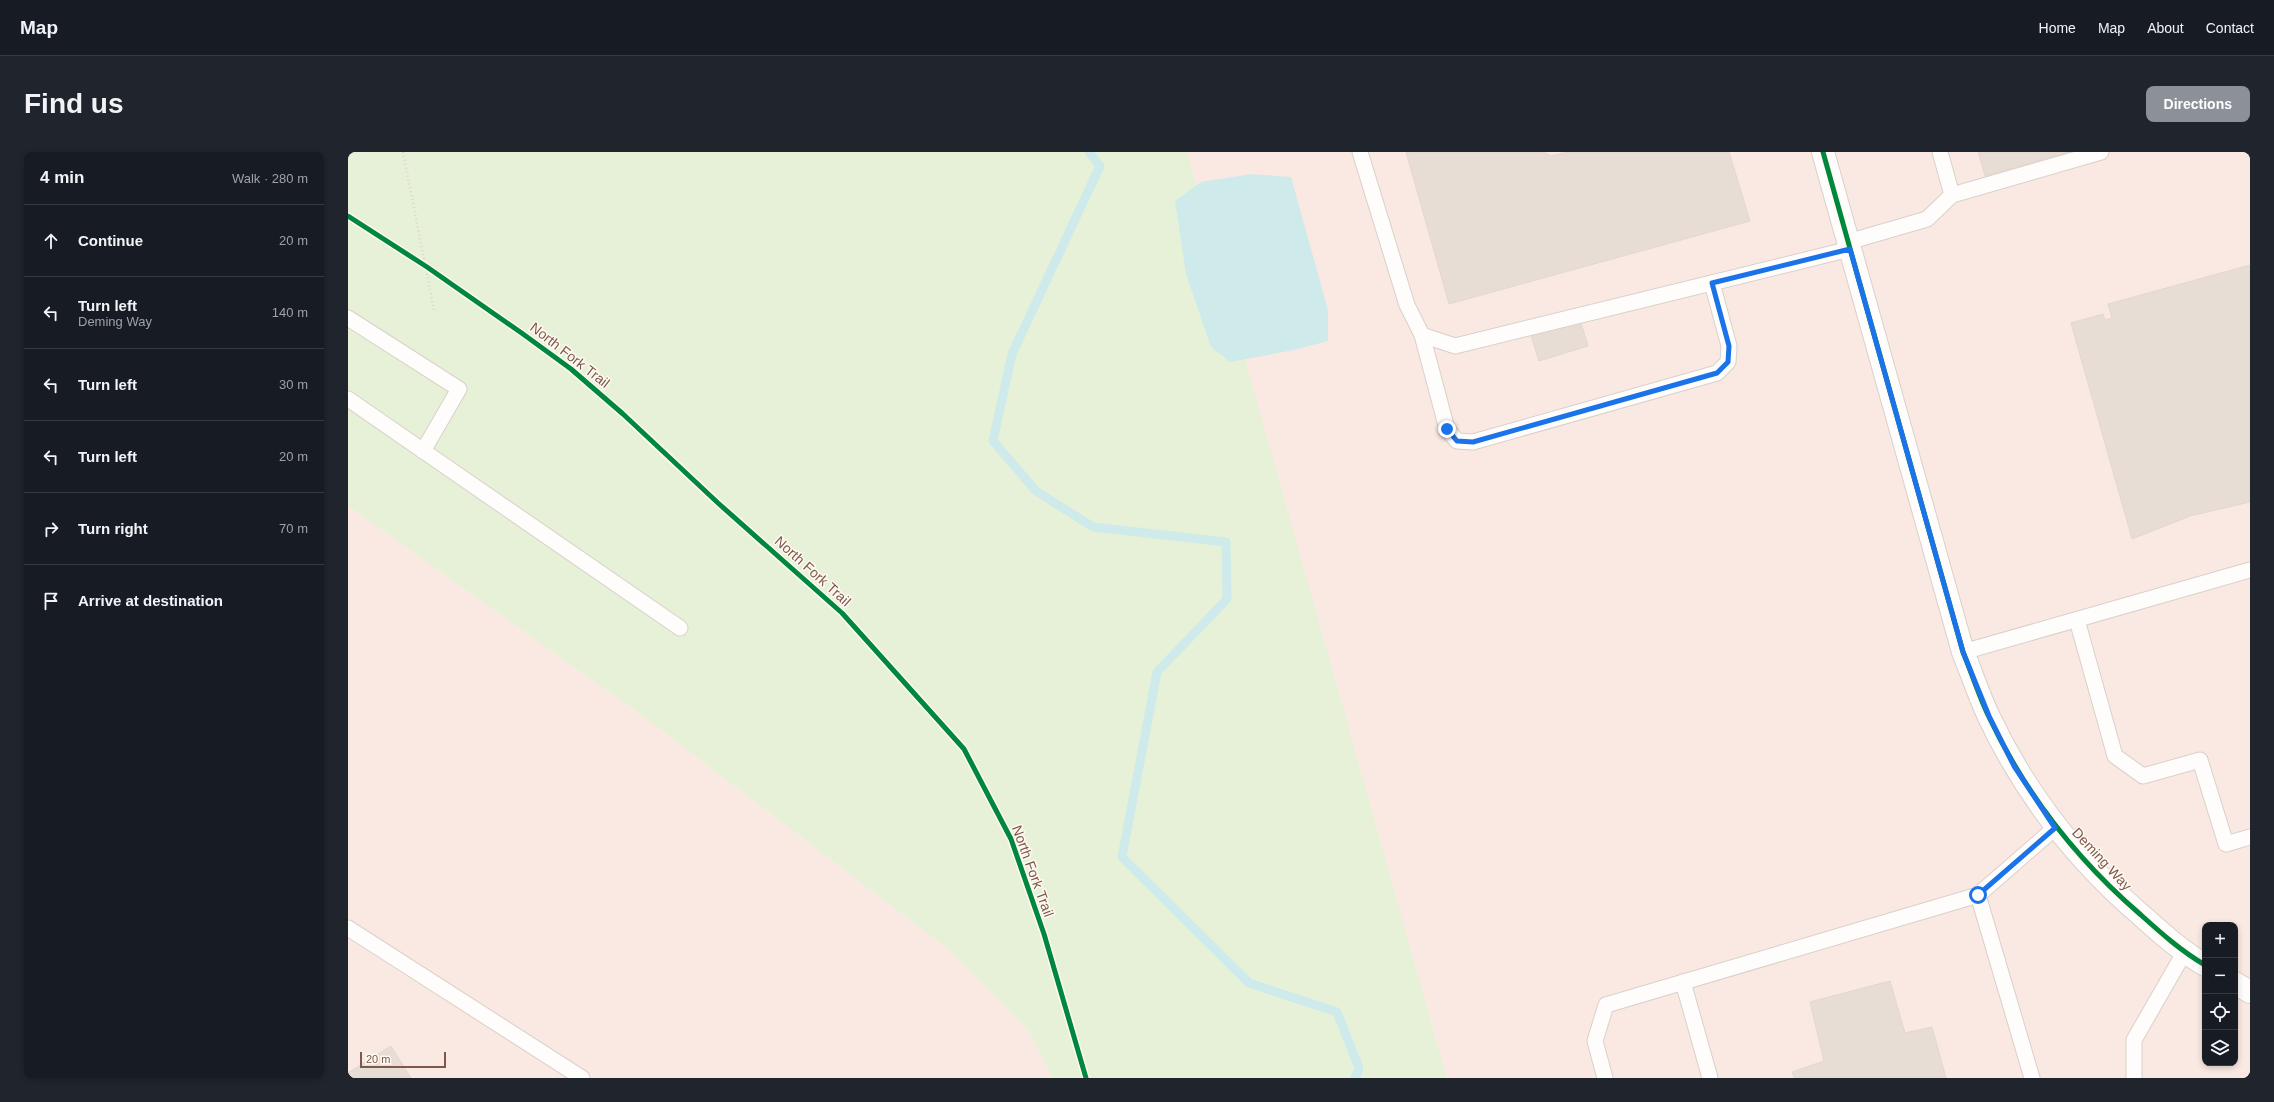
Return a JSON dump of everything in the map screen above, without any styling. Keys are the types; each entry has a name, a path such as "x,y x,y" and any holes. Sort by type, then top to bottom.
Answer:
{"street":[{"name":"Deming Way","path":"1823,152 1963,652 1989,716 2011,759 2055,828 2113,891 2184,953 2202,963"},
{"path":"2238,985 2250,992"}],"lane":[{"path":"1360,152 1407,305 1422,335 1447,429 1457,441 1473,442 1717,373 1728,362 1729,346 1712,283"},
{"path":"1940,152 1952,195"},
{"path":"1422,335 1455,346 1712,283 1849,246 1927,219 1952,195 2101,152"},
{"path":"348,318 459,389 423,451"},
{"path":"348,399 680,628"},
{"path":"1963,652 2250,570"},
{"path":"2077,620 2116,756 2143,776 2200,760 2226,844 2250,837"},
{"path":"1605,1078 1595,1041 1606,1005 1978,895 2055,828"},
{"path":"1978,895 2032,1078"},
{"path":"348,928 582,1078"},
{"path":"2134,1078 2134,1040 2184,953"},
{"path":"1683,982 1710,1078"}],"path":[{"path":"403,152 427,267 434,310"},
{"path":"420,262 433,271"}],"shaded area":[{"path":"1186,152 2250,152 2250,1078 1447,1078"},
{"path":"348,506 641,715 949,950 1028,1030 1052,1078 348,1078"}],"green space":[{"path":"348,152 1187,152 1447,1078 1052,1078 1028,1030 949,950 641,715 348,506"}],"water":[{"path":"1251,174 1291,177 1328,310 1328,341 1294,350 1230,362 1211,347 1186,274 1175,201 1201,182"}],"building":[{"path":"1406,152 1544,152 1551,156 1567,152 1729,152 1750,221 1449,304"},
{"path":"1978,152 2069,152 1985,176"},
{"path":"2250,265 2250,502 2190,516 2132,539 2071,323 2103,314 2105,320 2112,318 2108,304"},
{"path":"1580,320 1588,346 1539,361 1531,335"},
{"path":"1890,981 1905,1033 1932,1027 1946,1078 1794,1078 1792,1072 1824,1061 1810,1002"},
{"path":"391,1046 411,1078 348,1078 348,1073"}],"waterway":[{"path":"1089,152 1100,166 1012,354 993,441 1036,491 1093,527 1226,542 1227,599 1157,672 1122,857 1249,983 1337,1012 1359,1068 1355,1078"}],"cycle path":[{"path":"1823,152 1963,652 1989,717 2003,745 2036,799 2074,848 2095,872 2149,922 2179,948 2202,963"},
{"name":"North Fork Trail","path":"348,216 427,267 571,369 623,414 718,503 842,613 964,749 1011,839 1044,934 1086,1078"}],"route":[{"path":"1447,429 1457,441 1473,442 1717,373 1728,362 1729,346 1712,283 1850,249 1963,652 1989,716 2014,766 2055,828 1978,895"}]}
